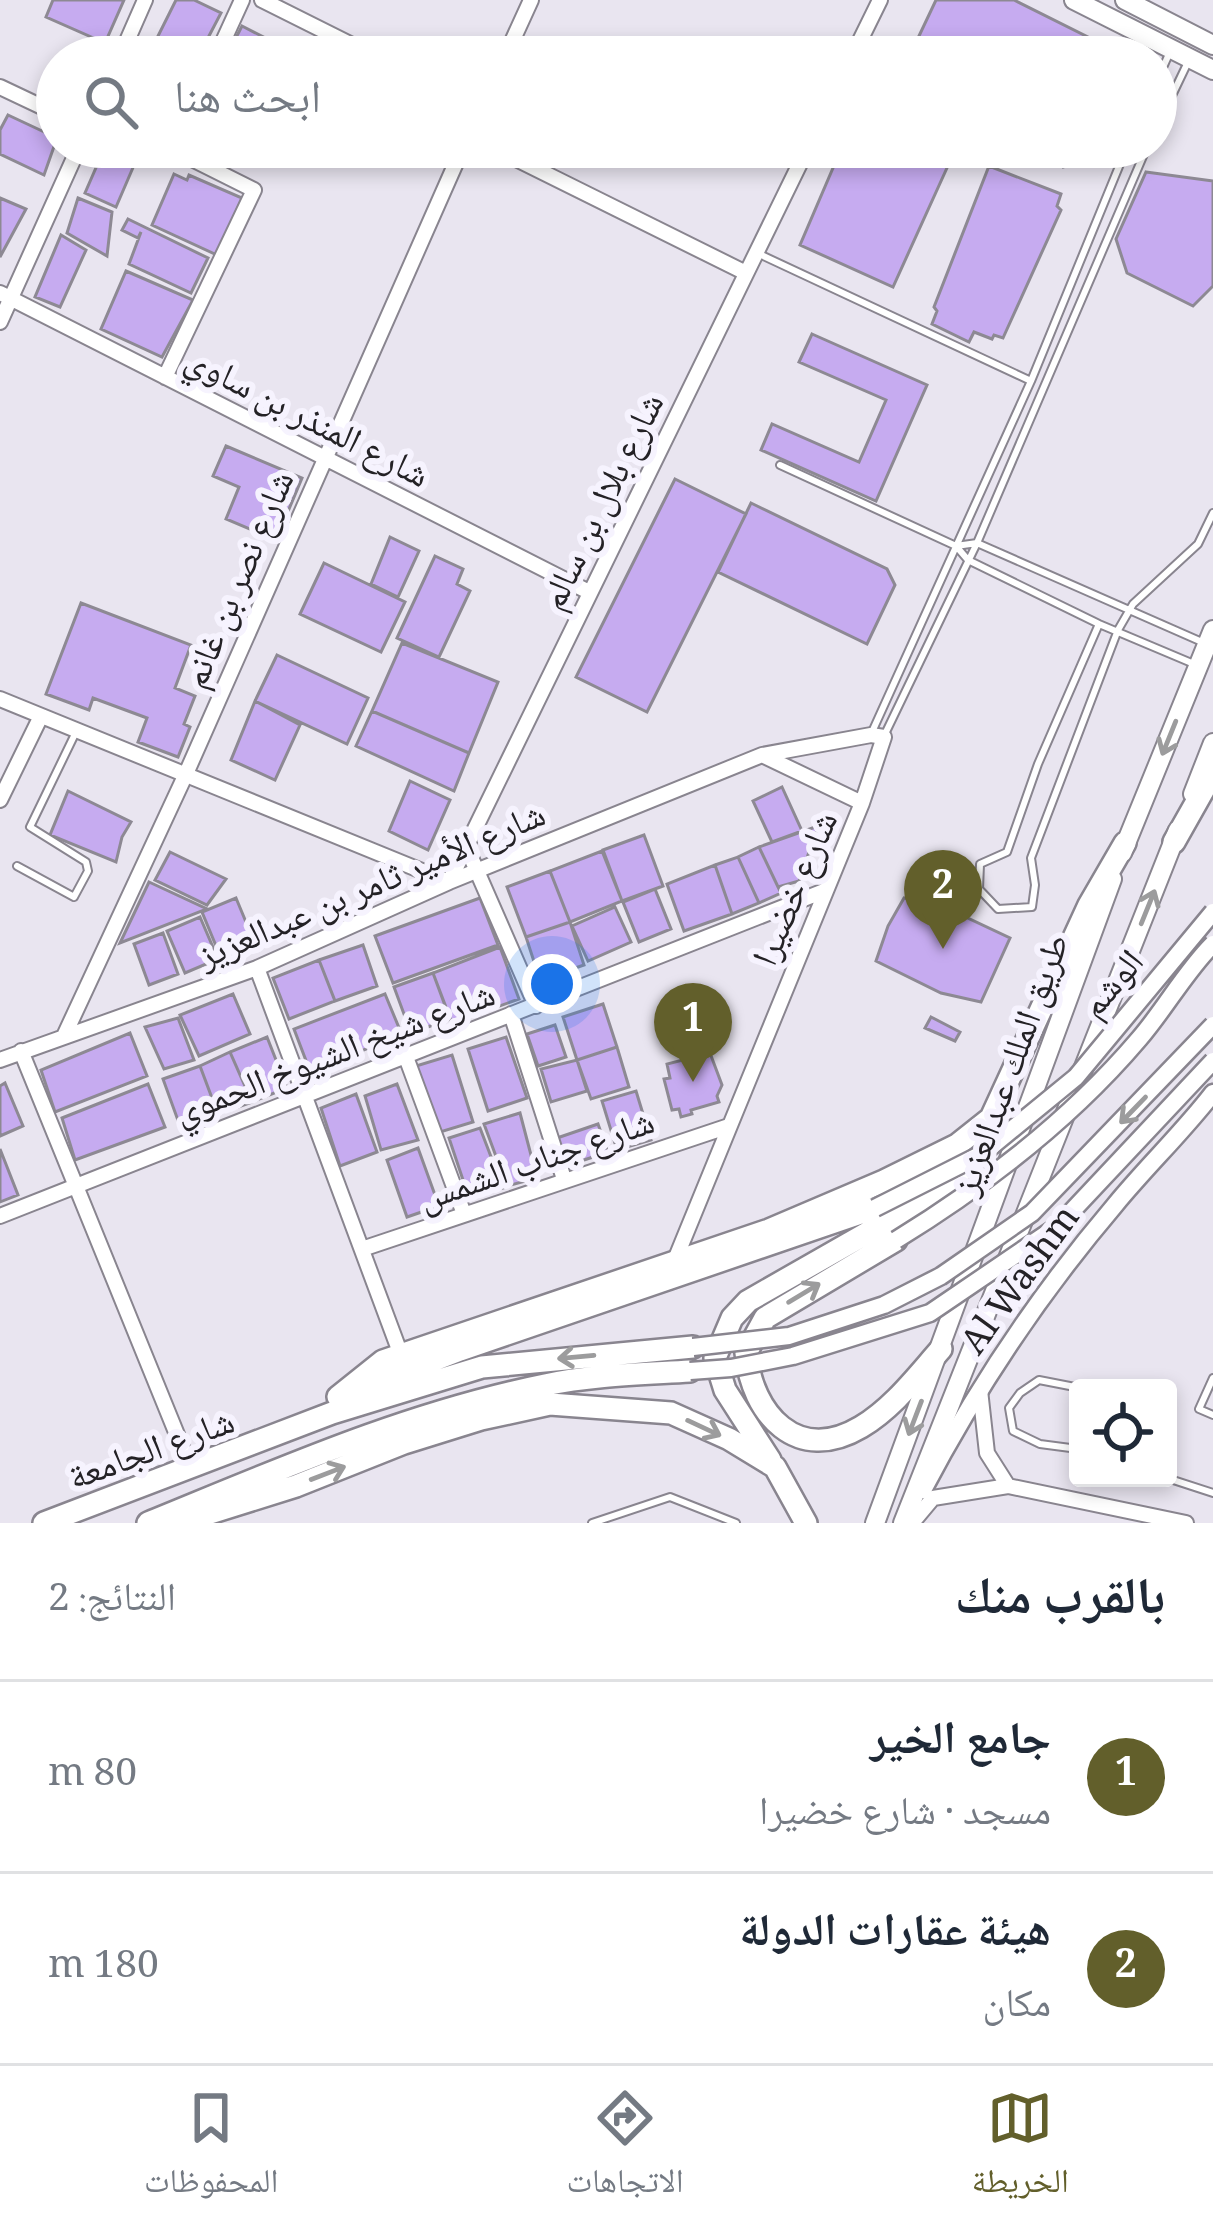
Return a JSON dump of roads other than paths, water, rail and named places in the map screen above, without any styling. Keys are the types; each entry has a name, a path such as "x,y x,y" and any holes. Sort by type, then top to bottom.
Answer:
{"main road":[{"path":"1074,0 1146,36"},
{"path":"1125,0 1161,9 1213,45"},
{"path":"1177,52 1213,70"},
{"name":"طريق الملك عبدالعزيز","path":"875,1523 1125,843 1209,637"},
{"name":"طريق الملك عبدالعزيز","path":"907,1523 1213,743"},
{"path":"1174,842 1213,773"},
{"path":"281,1435 383,1361 770,1230 957,1145 991,1118 1089,905 1125,843"},
{"path":"806,1523 725,1390 715,1358 732,1318 782,1279 932,1196 982,1154"},
{"path":"338,1397 460,1350 875,1208"},
{"path":"896,1240 765,1318 746,1353 756,1398 768,1418 784,1430 806,1438 829,1438 859,1429 896,1400 941,1348"},
{"path":"281,1435 332,1413 482,1367 693,1347"},
{"name":"شارع الجامعة","path":"148,1523 316,1454 481,1399 551,1384 690,1371"},
{"path":"178,1523 296,1486 404,1443 550,1404 671,1412 775,1467"},
{"name":"شارع الجامعة","path":"44,1523 281,1435"}],"street":[{"path":"130,36 146,0"},
{"path":"226,36 242,0"},
{"path":"262,0 334,36"},
{"path":"515,36 531,0"},
{"path":"862,36 880,0"},
{"path":"0,87 36,104"},
{"path":"0,322 5,295 68,168"},
{"path":"165,376 254,190 211,168"},
{"name":"شارع نصر بن غانم","path":"64,1034 185,776 454,168"},
{"path":"534,168 746,273"},
{"name":"شارع بلال بن سالم","path":"449,882 798,168"},
{"name":"شارع المنذر بن ساوي","path":"5,295 589,592"},
{"path":"0,699 449,882"},
{"path":"0,800 41,716"},
{"name":"شارع الأمير ثامر بن عبدالعزيز","path":"0,1060 257,968 449,882 762,755 877,736"},
{"name":"شارع خضيرا","path":"675,1260 862,803 877,736"},
{"path":"762,755 862,803"},
{"path":"466,847 536,1006"},
{"name":"شارع شيخ الشيوخ الحموي","path":"0,1216 824,891"},
{"name":"الوشم","path":"875,1208 982,1154 1076,1077 1213,912"},
{"path":"896,1240 942,1211 1087,1095 1140,1038 1213,944"},
{"path":"257,968 401,1354"},
{"path":"511,1014 564,1179"},
{"path":"693,1347 789,1336 884,1305 940,1276 1032,1213 1213,1025"},
{"path":"21,1051 191,1468"},
{"path":"406,1057 464,1214"},
{"path":"690,1371 794,1356 930,1313 1058,1226 1213,1061"},
{"name":"Al Washm","path":"907,1523 980,1390 1115,1204 1213,1093"},
{"name":"شارع جناب الشمس","path":"362,1249 729,1126"},
{"path":"980,1390 987,1454 1008,1486"},
{"path":"907,1523 933,1498 1008,1486 1186,1523"}],"lane":[{"path":"1177,85 1190,58"},
{"path":"877,736 1118,168"},
{"path":"877,736 977,543 1138,168"},
{"path":"756,253 1030,381"},
{"path":"780,465 956,546 968,560 1099,624 1197,665"},
{"path":"1099,624 1038,764 1007,852 980,864 979,889 998,909 1032,907 1035,885 1030,858 1118,629 1131,609 1198,544 1213,513"},
{"path":"956,546 977,543 1209,637"},
{"path":"17,866 74,897 88,871 86,862 30,827 77,731"},
{"path":"1213,1378 1199,1409 1213,1415"},
{"path":"1069,1386 1040,1380 1020,1393 1010,1408 1012,1431 1040,1444 1069,1448"},
{"path":"1177,1481 1213,1493"},
{"path":"592,1523 670,1497 736,1523"}],"place":[{"name":"هيئة عقارات الدولة","path":"943,949"},
{"name":"جامع الخير","path":"693,1082"}]}
